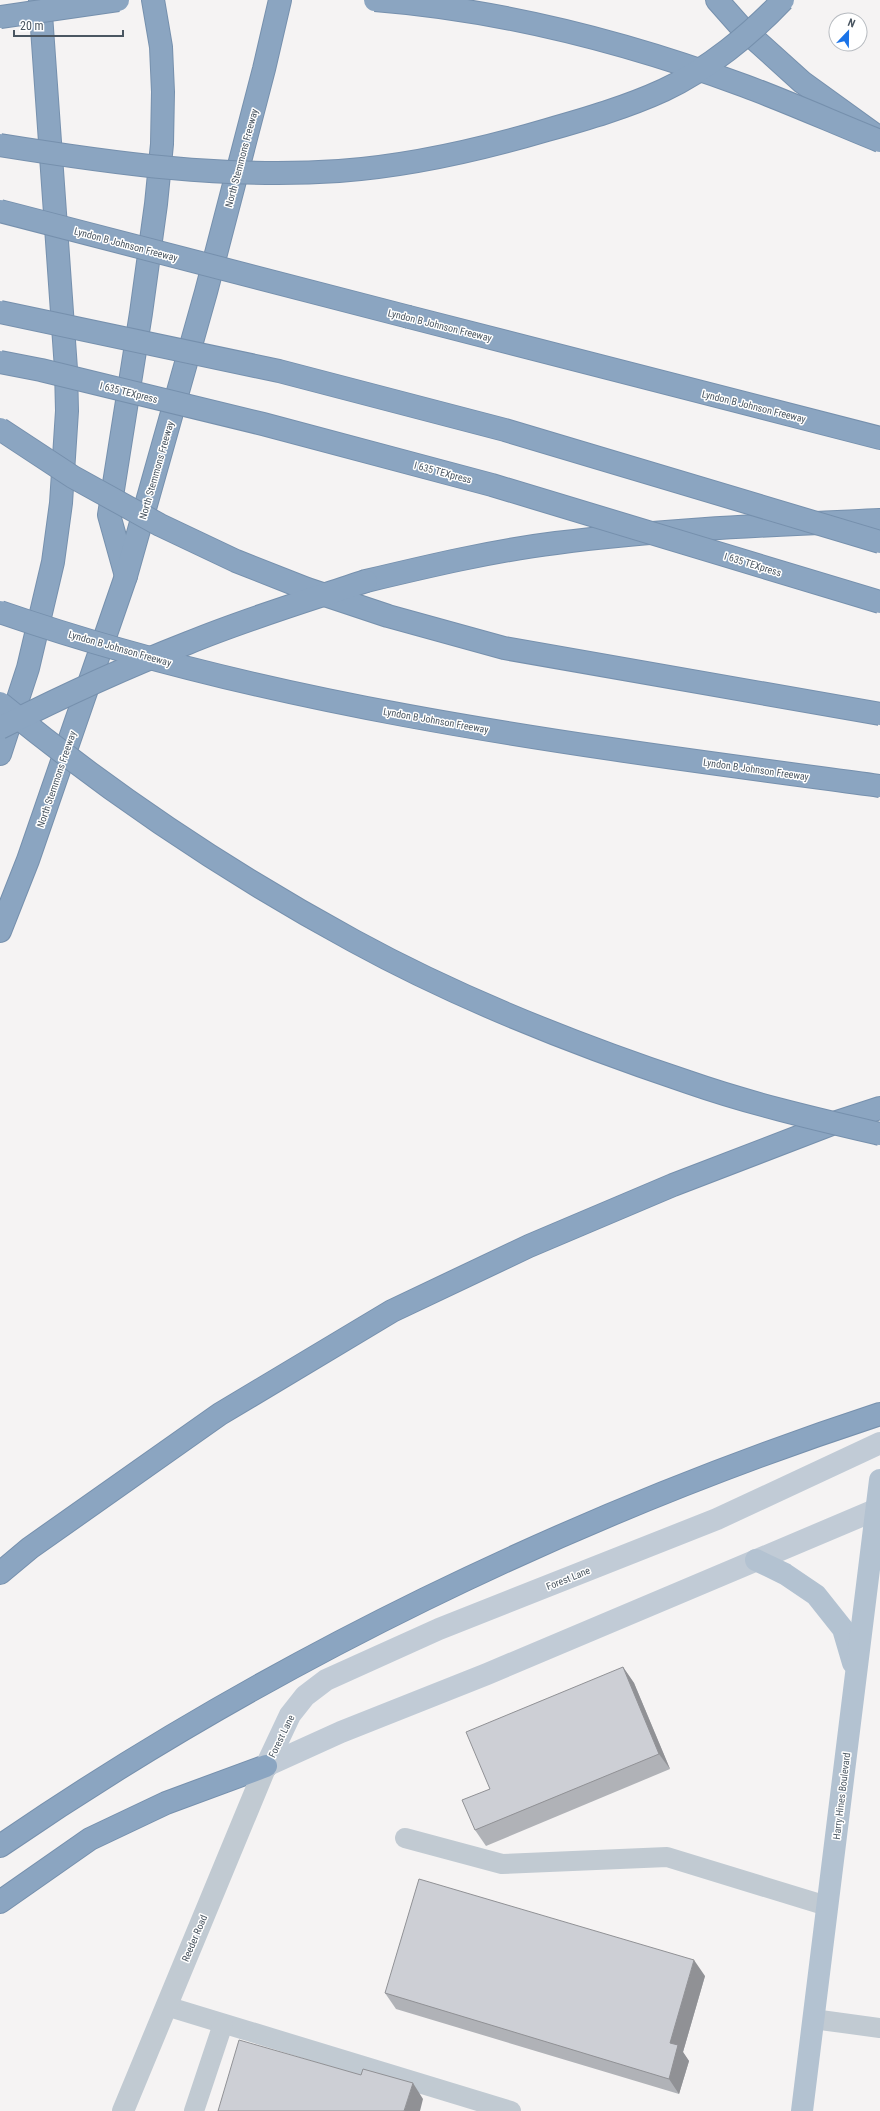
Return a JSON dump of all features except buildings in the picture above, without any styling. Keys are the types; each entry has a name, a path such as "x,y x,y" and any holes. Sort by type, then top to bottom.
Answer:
{"highway":[{"path":"0,754 28,668 53,562 61,503 67,411 66,369 40,0"},
{"path":"0,17 70,5 118,0"},
{"path":"126,576 110,515 141,312 156,204 162,144 163,92 161,47 153,0"},
{"name":"North Stemmons Freeway","path":"0,931 28,860 126,576 206,292 264,69 280,0"},
{"path":"375,0 484,14 574,32 639,50 746,87 880,140"},
{"path":"717,0 740,26 802,82 880,140"},
{"path":"0,145 142,166 203,171 262,173 337,171 373,168 451,155 578,121 666,89 688,77 740,40 783,0"},
{"name":"Lyndon B Johnson Freeway","path":"0,211 880,438"},
{"path":"0,312 279,372 497,428 880,542"},
{"name":"I 635 TEXpress","path":"0,362 41,370 255,422 492,485 880,602"},
{"path":"0,429 73,477 160,525 236,561 336,599 504,648 880,714"},
{"path":"0,728 46,705 188,643 264,614 366,581 462,558 556,543 728,527 880,520"},
{"name":"Lyndon B Johnson Freeway","path":"0,612 114,647 220,676 338,702 563,741 880,786"},
{"path":"0,703 120,797 224,866 356,942 463,995 572,1040 689,1083 796,1114 880,1134"},
{"path":"0,1573 30,1548 220,1414 392,1311 529,1246 630,1203 837,1122 880,1108"},
{"path":"0,1846 42,1818 205,1717 386,1617 569,1534 686,1484 826,1432 880,1414"},
{"path":"0,1902 90,1840 166,1802 266,1766"}],"main road":[{"name":"Forest Lane","path":"266,1766 290,1715 305,1696 326,1680 439,1629 717,1520 880,1443"},
{"name":"Harry Hines Boulevard","path":"802,2111 878,1508 880,1480"},
{"name":"Forest Lane","path":"266,1766 341,1732 487,1674 878,1508"},
{"path":"756,1560 785,1574 816,1594 843,1629 856,1674"}],"street":[{"name":"Reeder Road","path":"123,2111 266,1766"}],"lane":[{"path":"406,1838 502,1864 667,1857 827,1906"},
{"path":"166,2006 462,2104 511,2111"},
{"path":"813,2019 880,2028"},
{"path":"194,2111 223,2024"}]}
